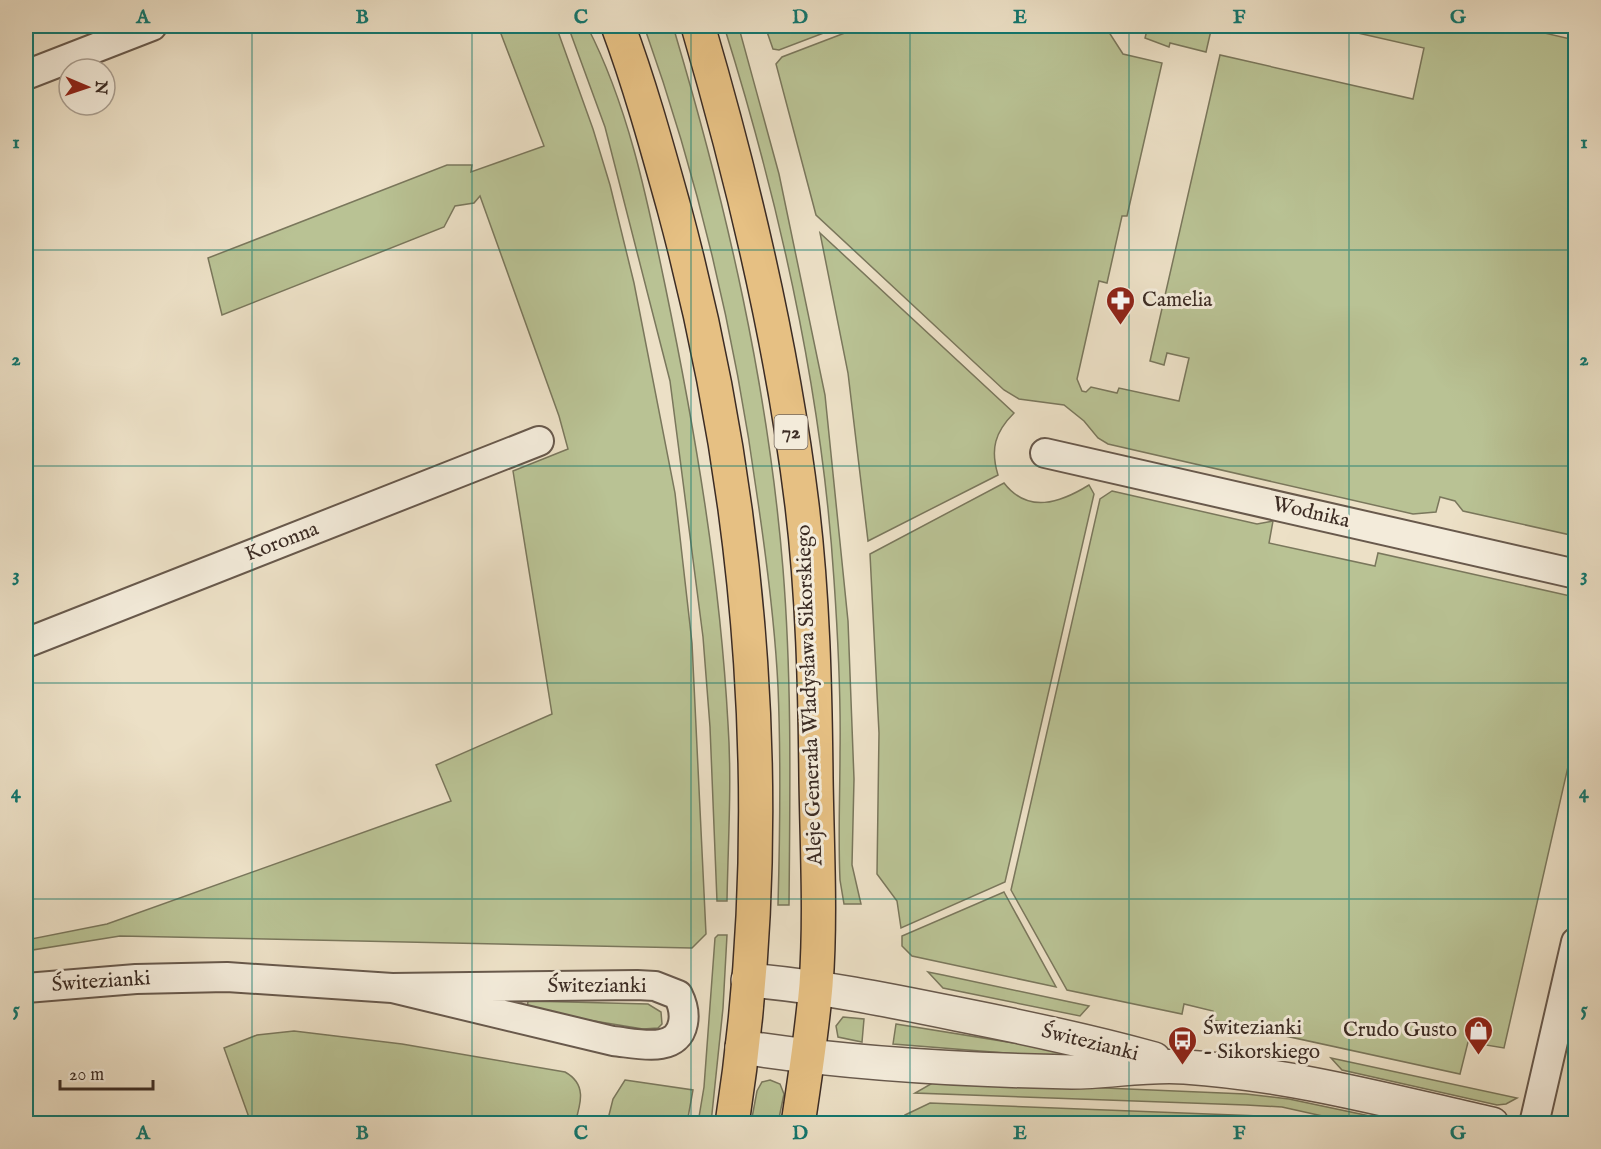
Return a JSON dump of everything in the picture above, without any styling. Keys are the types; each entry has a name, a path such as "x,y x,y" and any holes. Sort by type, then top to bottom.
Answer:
{"main road":[{"path":"618,26 656,143 693,279 713,375 744,580 754,723 754,896 742,1047 732,1124"},
{"name":"Aleje Generała Władysława Sikorskiego","path":"698,26 736,156 763,273 786,390 802,507 810,595 815,712 818,905 815,987 798,1124"}],"street":[{"path":"26,75 152,26"},
{"name":"Koronna","path":"26,643 539,441"},
{"name":"Wodnika","path":"1045,453 1575,574"},
{"path":"1534,1124 1575,942"},
{"name":"Świtezianki","path":"26,988 136,979 227,977 392,988 655,986 678,995 684,1016 677,1037 669,1043 646,1045 613,1041 392,988"},
{"name":"Świtezianki","path":"748,980 815,987 1077,1038 1182,1066 1247,1073 1312,1084 1492,1124"},
{"name":"Świtezianki","path":"742,1047 808,1056 1073,1072 1182,1066"}],"green space":[{"path":"498,26 556,26 593,129 610,185 634,283 675,493 692,643 706,934 692,948 120,936 26,951 26,940 107,924 451,801 436,765 552,714 513,471 568,449 559,416 480,196 474,203 455,206 444,227 222,315 208,258 447,165 472,165 471,172 544,146"},
{"path":"568,26 587,26 625,120 651,219 686,394 705,503 724,669 730,768 727,901 717,901 710,727 703,637 670,381 605,127"},
{"path":"644,26 672,26 675,33 712,165 756,365 776,501 783,569 790,737 789,905 778,905 780,769 777,664 773,617 749,441 727,321 713,261 682,143"},
{"path":"724,26 739,26 779,174 825,395 848,621 854,779 852,865 861,904 844,904 840,880 838,645 828,510 820,440 796,300 780,231"},
{"path":"765,26 842,26 779,50 773,49"},
{"path":"863,26 1105,26 1123,54 1162,63 1127,216 1122,216 1107,283 1099,281 1077,379 1082,391 1086,392 1091,387 1117,393 1119,388 1179,401 1189,358 1167,353 1164,365 1150,361 1220,55 1413,99 1424,48 1327,26 1514,26 1575,40 1575,536 1463,511 1455,501 1440,497 1436,512 1413,514 1108,444 1098,438 1084,421 1064,405 1019,399 1004,390 816,215 776,64 782,57"},
{"path":"1148,26 1212,26 1206,52 1170,43 1169,47 1145,38"},
{"path":"820,233 1014,413 1002,427 996,441 994,457 998,475 868,541 848,373"},
{"path":"1004,483 1013,493 1034,502 1067,497 1089,485 1094,494 1005,882 901,928 897,901 877,874 879,733 870,554"},
{"path":"1112,491 1257,524 1273,521 1269,543 1375,566 1378,553 1575,597 1575,736 1504,1048 1468,1042 1460,1074 1212,1020 1213,1011 1184,1004 1182,1014 1067,990 1011,890 1100,499"},
{"path":"1004,892 1056,987 912,956 902,946 902,936"},
{"path":"718,935 727,935 723,1008 711,1123 698,1123 704,1087 715,938"},
{"path":"928,972 1089,1006 1080,1016 943,988"},
{"path":"528,1001 648,1004 661,1012 662,1024 658,1028 643,1029 527,1010"},
{"path":"843,1017 864,1019 862,1042 838,1037 836,1026"},
{"path":"896,1024 1070,1052 1072,1055 1069,1058 893,1044"},
{"path":"294,1031 402,1044 565,1072 577,1082 581,1094 575,1123 251,1123 224,1048 257,1035"},
{"path":"1331,1058 1517,1098 1506,1104 1497,1105 1342,1070"},
{"path":"625,1080 693,1090 687,1123 607,1123 613,1099"},
{"path":"770,1080 780,1084 784,1094 778,1123 751,1123 757,1091 762,1082"},
{"path":"936,1081 1246,1094 1289,1099 1403,1123 1354,1123 1282,1107 915,1093"},
{"path":"930,1103 1260,1116 1305,1123 902,1123 907,1121 905,1115"}],"place":[{"name":"Camelia","path":"1121,326"},
{"name":"Crudo Gusto","path":"1478,1056"},
{"name":"Świtezianki - Sikorskiego","path":"1182,1066"}]}
